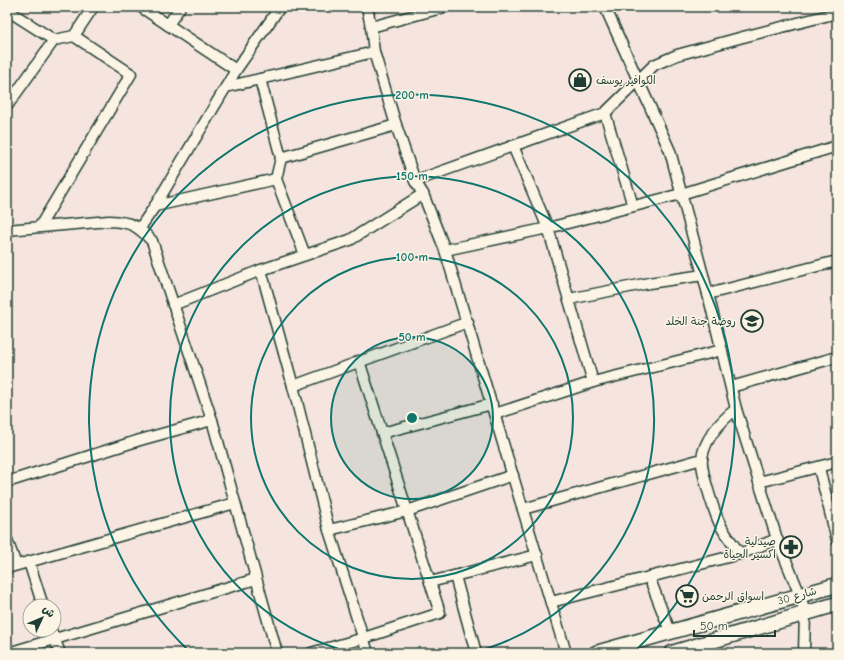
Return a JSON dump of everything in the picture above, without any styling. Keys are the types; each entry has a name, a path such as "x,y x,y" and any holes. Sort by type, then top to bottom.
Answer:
{"street":[{"path":"74,36 93,7"},
{"path":"141,7 236,70"},
{"path":"168,25 180,7"},
{"path":"140,228 155,206 236,70 280,7"},
{"path":"367,7 374,52 396,125 415,181 422,194 445,250 468,322 566,653"},
{"path":"371,26 445,7"},
{"path":"605,7 670,151 708,294 736,409 777,539 800,595 805,613 804,653"},
{"path":"10,9 54,40"},
{"path":"415,181 605,114 654,65 677,55 837,13"},
{"path":"8,103 54,40 74,36 131,74 40,226"},
{"path":"226,87 374,52"},
{"path":"260,79 280,158 276,179 305,255"},
{"path":"605,114 633,206"},
{"path":"280,158 396,125"},
{"path":"513,146 548,228 593,382"},
{"path":"445,250 548,228 681,194 837,146"},
{"path":"155,206 276,179"},
{"path":"173,305 261,270 350,240 422,194"},
{"path":"7,230 40,226 119,221 140,228 152,241 212,420 277,653"},
{"path":"708,294 837,261"},
{"path":"261,270 293,386 329,530 368,653"},
{"path":"569,299 649,283 703,275"},
{"path":"293,386 468,322"},
{"path":"495,414 593,382 722,350"},
{"path":"731,387 837,357"},
{"path":"311,653 364,638 440,612 359,361"},
{"path":"382,433 492,404"},
{"path":"736,409 722,420 706,445 702,459 704,475 721,526 740,554"},
{"path":"7,482 140,440 212,420"},
{"path":"523,509 702,459"},
{"path":"759,482 819,468 837,462"},
{"path":"819,468 837,540"},
{"path":"329,530 407,510 513,475"},
{"path":"7,540 12,567 235,503"},
{"path":"551,602 740,554 777,539"},
{"path":"430,582 537,555"},
{"path":"29,562 40,598"},
{"path":"455,576 476,653"},
{"path":"649,577 670,631"},
{"path":"62,632 256,579"},
{"path":"832,586 834,604"},
{"name":"شارع 30","path":"596,653 832,586"},
{"name":"شارع 30","path":"672,653 709,648 834,604"},
{"path":"8,653 45,638"},
{"path":"53,638 60,653"}],"place":[{"name":"الكوافير يوسف","path":"580,80"},
{"name":"روضة جنة الخلد","path":"752,321"},
{"name":"صيدلية اكسير الحياة","path":"791,547"},
{"name":"اسواق الرحمن","path":"687,596"}]}
